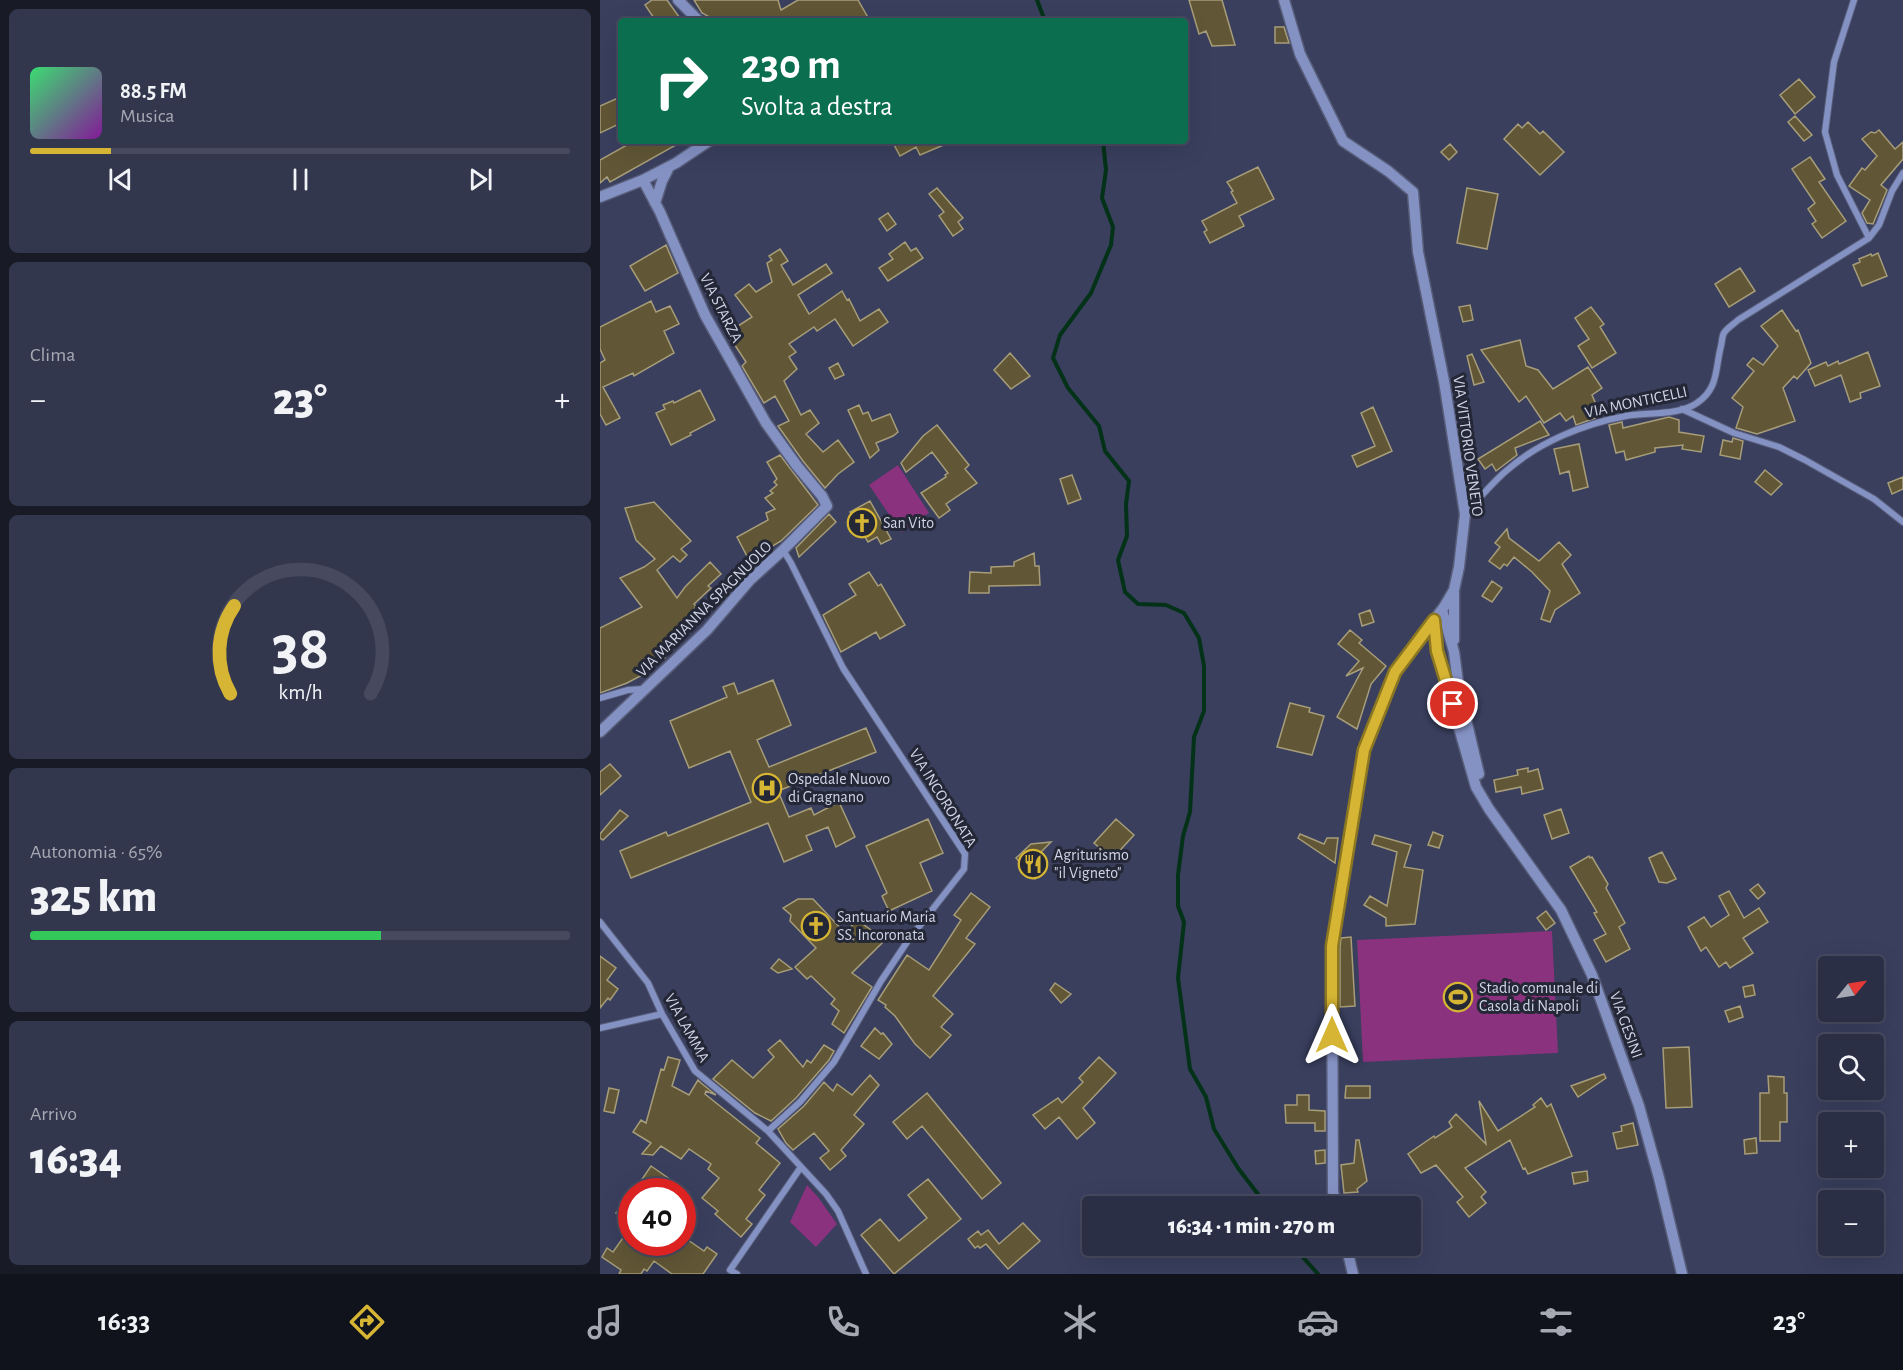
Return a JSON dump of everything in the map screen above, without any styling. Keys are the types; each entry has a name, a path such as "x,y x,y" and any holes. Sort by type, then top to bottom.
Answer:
{"street":[{"path":"678,0 696,18"},
{"name":"VIA VITTORIO VENETO","path":"1284,0 1299,54 1343,141 1388,171 1413,192 1418,252 1444,381 1465,514 1454,590 1442,610 1395,672 1364,750 1332,946 1335,1196"},
{"path":"1854,0 1834,62 1825,132 1837,175 1869,238"},
{"path":"600,197 643,180 705,144"},
{"path":"655,203 669,166"},
{"name":"VIA MONTICELLI","path":"1465,514 1505,471 1571,430 1605,419 1681,409 1698,402 1710,393 1724,333 1738,320 1869,238 1879,225 1892,190 1903,172"},
{"name":"VIA STARZA","path":"643,180 705,315 766,423 822,496 827,506"},
{"path":"1681,409 1734,433 1779,447 1805,460 1874,499 1903,522"},
{"name":"VIA MARIANNA SPAGNUOLO","path":"600,732 706,630 750,580 827,506"},
{"name":"VIA INCORONATA","path":"768,1131 800,1102 834,1062 881,981 907,942 964,869 965,854 843,668 783,550"},
{"path":"1454,590 1454,652 1459,690 1489,809"},
{"path":"1442,610 1454,652"},
{"path":"1434,620 1437,651 1464,749 1476,787 1489,809"},
{"path":"600,698 628,690 646,689"},
{"name":"VIA GESINI","path":"1489,809 1561,910 1592,975 1639,1106 1682,1274"},
{"name":"VIA LAMMA","path":"600,922 648,983 662,1014 694,1071 768,1131 826,1194 838,1211 866,1274"},
{"path":"600,1028 662,1014"},
{"path":"737,1274 730,1269 801,1167"},
{"path":"1349,1256 1353,1274"}],"shaded area":[{"path":"898,465 929,513 901,532 869,485"},
{"name":"Stadio comunale di Casola di Napoli","path":"1552,931 1558,1053 1363,1062 1357,940"},
{"path":"807,1185 837,1224 816,1247 790,1222"}],"building":[{"path":"652,0 667,0 680,18 654,18 645,5"},
{"path":"694,0 778,0 781,10 798,0 858,0 868,18 711,18 702,13"},
{"path":"1189,0 1222,0 1235,45 1212,46 1206,31 1199,34"},
{"path":"1275,27 1284,27 1289,43 1275,43"},
{"path":"1799,79 1815,97 1795,114 1780,95"},
{"path":"618,98 618,124 600,133 600,106"},
{"path":"1795,116 1812,135 1804,141 1788,122"},
{"path":"1528,122 1540,134 1543,131 1564,152 1540,175 1504,139 1518,124 1522,128"},
{"path":"1879,130 1895,149 1903,142 1903,159 1881,185 1887,190 1873,224 1867,223 1862,213 1870,200 1849,186 1862,168 1865,170 1877,156 1862,139 1871,132 1875,133"},
{"path":"629,144 678,144 610,182 607,177 600,183 600,160"},
{"path":"894,144 946,144 920,155 916,147 900,156"},
{"path":"1450,144 1457,152 1449,160 1441,152"},
{"path":"1810,157 1825,179 1819,182 1846,221 1822,238 1812,224 1816,221 1808,209 1815,203 1792,169"},
{"path":"1258,167 1274,199 1239,216 1244,226 1210,243 1204,232 1207,230 1202,221 1237,203 1227,182"},
{"path":"937,188 963,218 958,222 963,229 953,236 939,216 944,212 929,194"},
{"path":"1467,188 1498,194 1487,249 1457,243"},
{"path":"888,213 896,224 887,231 879,219"},
{"path":"905,242 911,251 916,248 923,258 888,281 879,268 893,259 889,254"},
{"path":"666,245 678,273 645,291 630,266"},
{"path":"780,249 788,261 781,265 793,285 826,264 832,273 798,295 809,314 842,291 847,300 849,299 860,321 879,309 888,322 853,346 835,319 817,331 814,327 789,344 796,352 789,357 797,369 784,381 801,415 810,410 819,423 806,434 823,452 838,440 854,462 825,488 778,426 789,421 775,396 764,403 742,366 746,362 727,333 752,317 735,295 749,284 756,292 772,282 767,263 772,260 769,256"},
{"path":"1878,253 1887,276 1862,286 1853,265 1860,262 1859,259"},
{"path":"1740,268 1755,291 1729,307 1715,284"},
{"path":"651,301 656,312 670,306 679,324 664,331 674,353 634,376 633,373 603,387 620,418 606,425 600,414 600,363 605,360 600,349 600,327"},
{"path":"1470,305 1473,320 1463,322 1459,307"},
{"path":"1591,307 1604,324 1600,327 1616,353 1592,368 1578,346 1589,339 1575,318"},
{"path":"1782,310 1796,331 1798,330 1811,363 1797,379 1794,376 1783,388 1795,421 1757,434 1736,428 1743,407 1732,398 1754,371 1747,365 1753,358 1763,365 1778,346 1761,326"},
{"path":"1520,340 1526,366 1538,370 1553,389 1588,367 1602,388 1592,395 1601,416 1576,425 1573,416 1566,421 1560,413 1544,423 1526,396 1519,402 1481,350"},
{"path":"1868,352 1880,386 1860,393 1861,398 1850,402 1841,375 1815,386 1808,370 1826,362 1828,366 1838,361 1839,364"},
{"path":"1010,353 1030,376 1011,389 994,370"},
{"path":"1472,354 1484,382 1474,385 1467,356"},
{"path":"838,363 844,375 835,379 829,368"},
{"path":"700,390 715,420 671,445 656,413 665,409 663,405 673,401 674,403"},
{"path":"859,405 863,414 868,412 872,421 890,414 898,432 876,443 879,450 870,458 848,410"},
{"path":"1373,407 1392,451 1357,467 1352,456 1375,446 1361,413"},
{"path":"1669,417 1679,420 1679,432 1704,436 1701,452 1682,449 1683,445 1655,448 1655,452 1626,460 1624,451 1616,453 1609,425 1622,422 1623,428"},
{"path":"1540,421 1549,435 1515,448 1517,455 1496,471 1492,464 1485,469 1478,459"},
{"path":"937,425 969,465 965,469 977,483 946,504 950,510 939,518 921,493 946,477 948,473 932,452 906,472 901,463 923,436"},
{"path":"1733,438 1743,441 1740,459 1720,455 1723,440 1732,442"},
{"path":"1579,444 1588,487 1573,491 1569,471 1560,474 1554,449"},
{"path":"780,455 818,505 781,541 749,560 737,537 768,520 766,513 775,509 765,498 773,493 770,491 777,485 774,482 777,479 767,462"},
{"path":"1765,470 1782,484 1771,495 1755,482"},
{"path":"1072,475 1081,499 1068,504 1060,479"},
{"path":"1903,477 1903,489 1892,494 1888,483"},
{"name":"San Vito","path":"870,501 891,539 881,544 877,537 868,542 850,512"},
{"path":"654,502 691,541 681,549 687,555 680,562 673,556 657,570 677,598 710,562 721,574 708,586 711,588 694,604 696,606 685,622 687,624 667,638 671,646 661,651 665,658 648,667 650,671 600,693 600,628 642,607 620,578 655,559 636,540 625,508"},
{"path":"829,514 836,522 799,557 796,548"},
{"path":"1507,529 1509,538 1539,561 1559,542 1571,555 1562,564 1580,593 1555,610 1550,622 1541,619 1550,591 1532,572 1514,557 1507,566 1504,564 1500,569 1489,561 1500,547 1495,543"},
{"path":"1034,553 1035,566 1039,566 1040,585 989,586 989,593 969,593 970,572 991,573 991,567 1014,566 1014,562"},
{"path":"869,572 878,586 881,584 905,625 880,639 876,632 841,652 823,615 856,595 849,584"},
{"path":"1492,581 1502,588 1492,602 1482,596"},
{"path":"1370,610 1374,622 1362,626 1359,614"},
{"path":"1350,630 1362,640 1359,643 1386,666 1371,684 1357,729 1337,717 1363,668 1346,676 1359,661 1338,644"},
{"path":"773,680 791,725 757,740 769,767 866,728 876,752 778,791 789,817 811,808 814,815 839,802 855,837 836,847 828,827 806,836 812,850 784,862 768,823 631,878 620,851 666,832 668,836 751,802 730,751 689,768 670,721 727,697 723,687 734,683 738,694"},
{"path":"1290,703 1310,708 1309,712 1324,716 1312,755 1277,747"},
{"path":"610,764 621,776 600,795 600,772"},
{"path":"1528,768 1528,772 1538,769 1543,789 1522,794 1521,787 1496,792 1494,780 1518,775 1517,770"},
{"path":"1561,809 1569,833 1552,839 1544,815"},
{"path":"620,810 628,816 603,840 600,834"},
{"path":"928,819 943,853 920,863 932,891 889,911 882,896 887,893 866,846"},
{"path":"1116,819 1134,835 1112,859 1094,843"},
{"path":"1433,832 1443,836 1439,848 1428,845"},
{"path":"1300,834 1324,844 1327,838 1338,838 1335,863 1298,838"},
{"path":"1375,835 1411,845 1404,867 1423,870 1415,924 1386,926 1386,918 1364,905 1370,896 1387,906 1397,852 1372,844"},
{"name":"Agriturismo \"il Vigneto\"","path":"1051,842 1037,856 1047,868 1035,879 1016,858 1031,844"},
{"path":"1662,852 1676,879 1667,883 1659,882 1649,858"},
{"path":"1589,856 1592,857 1608,884 1606,888 1625,923 1619,927 1630,949 1606,962 1594,940 1606,934 1594,913 1597,912 1570,867"},
{"path":"1758,884 1765,893 1758,899 1750,890"},
{"path":"1729,891 1744,918 1759,908 1768,922 1743,938 1753,953 1730,968 1726,962 1719,967 1706,947 1701,951 1688,927 1704,917 1711,927 1729,915 1719,896"},
{"path":"971,893 990,907 966,938 975,944 933,996 953,1014 941,1027 951,1035 930,1058 915,1044 895,1016 885,1007 886,1005 878,1000 907,955 929,970 961,920 954,915"},
{"path":"798,899 813,899 845,933 857,920 874,932 873,935 882,943 852,973 872,987 844,1033 832,1024 839,1011 831,1004 835,999 811,976 807,979 795,967 816,948 790,921 791,915 783,908"},
{"path":"1546,911 1555,923 1546,930 1537,918"},
{"path":"1351,937 1355,1006 1340,1007 1341,938"},
{"path":"600,956 616,968 607,980 618,989 600,1008"},
{"path":"779,959 792,969 778,973 771,968"},
{"path":"1055,983 1071,994 1061,1003 1050,990"},
{"path":"1753,985 1755,995 1745,997 1743,987"},
{"path":"1740,1006 1743,1017 1729,1022 1725,1011"},
{"path":"875,1028 881,1034 883,1033 892,1044 879,1059 861,1046"},
{"path":"780,1040 803,1067 807,1060 811,1063 824,1045 834,1051 796,1098 771,1121 755,1113 713,1079 732,1060 753,1078 774,1057 768,1050"},
{"path":"1689,1047 1692,1107 1666,1108 1663,1048"},
{"path":"668,1057 680,1060 672,1086 689,1095 698,1080 716,1095 706,1091 705,1094 760,1138 756,1143 780,1163 759,1190 765,1195 746,1219 752,1224 741,1237 715,1214 718,1211 702,1198 719,1178 708,1169 711,1164 689,1149 681,1159 661,1146 653,1155 642,1154 651,1143 633,1132 641,1120 646,1123 661,1069 664,1070"},
{"path":"1099,1057 1116,1073 1083,1108 1095,1123 1077,1139 1059,1117 1045,1129 1033,1115 1058,1098 1062,1103 1083,1082 1079,1078"},
{"path":"1604,1074 1606,1078 1578,1097 1571,1086"},
{"path":"870,1075 879,1085 854,1115 864,1124 841,1150 846,1156 830,1170 820,1158 829,1151 814,1133 793,1150 786,1143 778,1129 804,1106 824,1082 833,1091 837,1084 852,1095"},
{"path":"1768,1076 1784,1077 1784,1093 1787,1093 1787,1122 1780,1122 1780,1141 1760,1141 1760,1093 1769,1093"},
{"path":"1346,1086 1370,1086 1370,1098 1345,1098"},
{"path":"609,1088 619,1090 614,1113 604,1111"},
{"path":"927,1093 1001,1183 982,1199 922,1126 907,1139 893,1122"},
{"path":"1297,1095 1309,1095 1309,1110 1325,1111 1325,1131 1315,1131 1315,1123 1286,1123 1285,1105 1297,1105"},
{"path":"1541,1098 1547,1107 1551,1104 1572,1156 1528,1174 1525,1168 1523,1169 1510,1140 1465,1168 1486,1192 1481,1197 1486,1203 1469,1217 1457,1202 1463,1197 1436,1165 1421,1173 1408,1154 1452,1127 1449,1122 1456,1114 1486,1144 1479,1101 1498,1131 1535,1107 1533,1105"},
{"path":"1633,1123 1638,1145 1617,1149 1613,1133 1622,1131 1621,1126"},
{"path":"1756,1138 1757,1153 1745,1154 1744,1140"},
{"path":"1356,1140 1359,1140 1367,1181 1357,1189 1358,1192 1344,1193 1341,1165 1354,1163"},
{"path":"1325,1150 1325,1163 1316,1164 1315,1151"},
{"path":"651,1166 668,1178 643,1178"},
{"path":"1587,1171 1588,1181 1574,1184 1572,1173"},
{"path":"928,1179 961,1219 894,1274 861,1235 880,1219 899,1241 927,1218 908,1195"},
{"path":"1023,1223 1040,1241 1008,1269 986,1244 975,1248 968,1239 978,1231 981,1235 988,1230 999,1244"},
{"path":"618,1245 618,1256 696,1256 696,1246 704,1251 707,1247 717,1254 703,1274 672,1274 654,1261 647,1271 644,1269 641,1274 619,1274 621,1270 602,1257 607,1248 613,1252"}],"waterway":[{"path":"1037,0 1044,18"},
{"path":"1103,144 1106,170 1102,198 1113,227 1111,245 1091,293 1060,335 1053,358 1068,388 1099,426 1105,451 1129,481 1126,504 1127,536 1118,560 1125,592 1138,604 1166,605 1184,613 1199,638 1204,666 1204,711 1194,737 1190,812 1183,836 1178,875 1178,906 1184,922 1178,978 1190,1069 1206,1097 1214,1129 1238,1168 1259,1196"},
{"path":"1302,1256 1318,1274"}],"place":[{"name":"San Vito","path":"862,523"},
{"name":"Ospedale Nuovo di Gragnano","path":"767,788"},
{"name":"Agriturismo \"il Vigneto\"","path":"1033,864"},
{"name":"Santuario Maria SS. Incoronata","path":"816,926"},
{"name":"Stadio comunale di Casola di Napoli","path":"1458,997"}],"route":[{"path":"1332,1035 1332,946 1364,750 1395,672 1434,620 1437,651 1453,704"}]}
